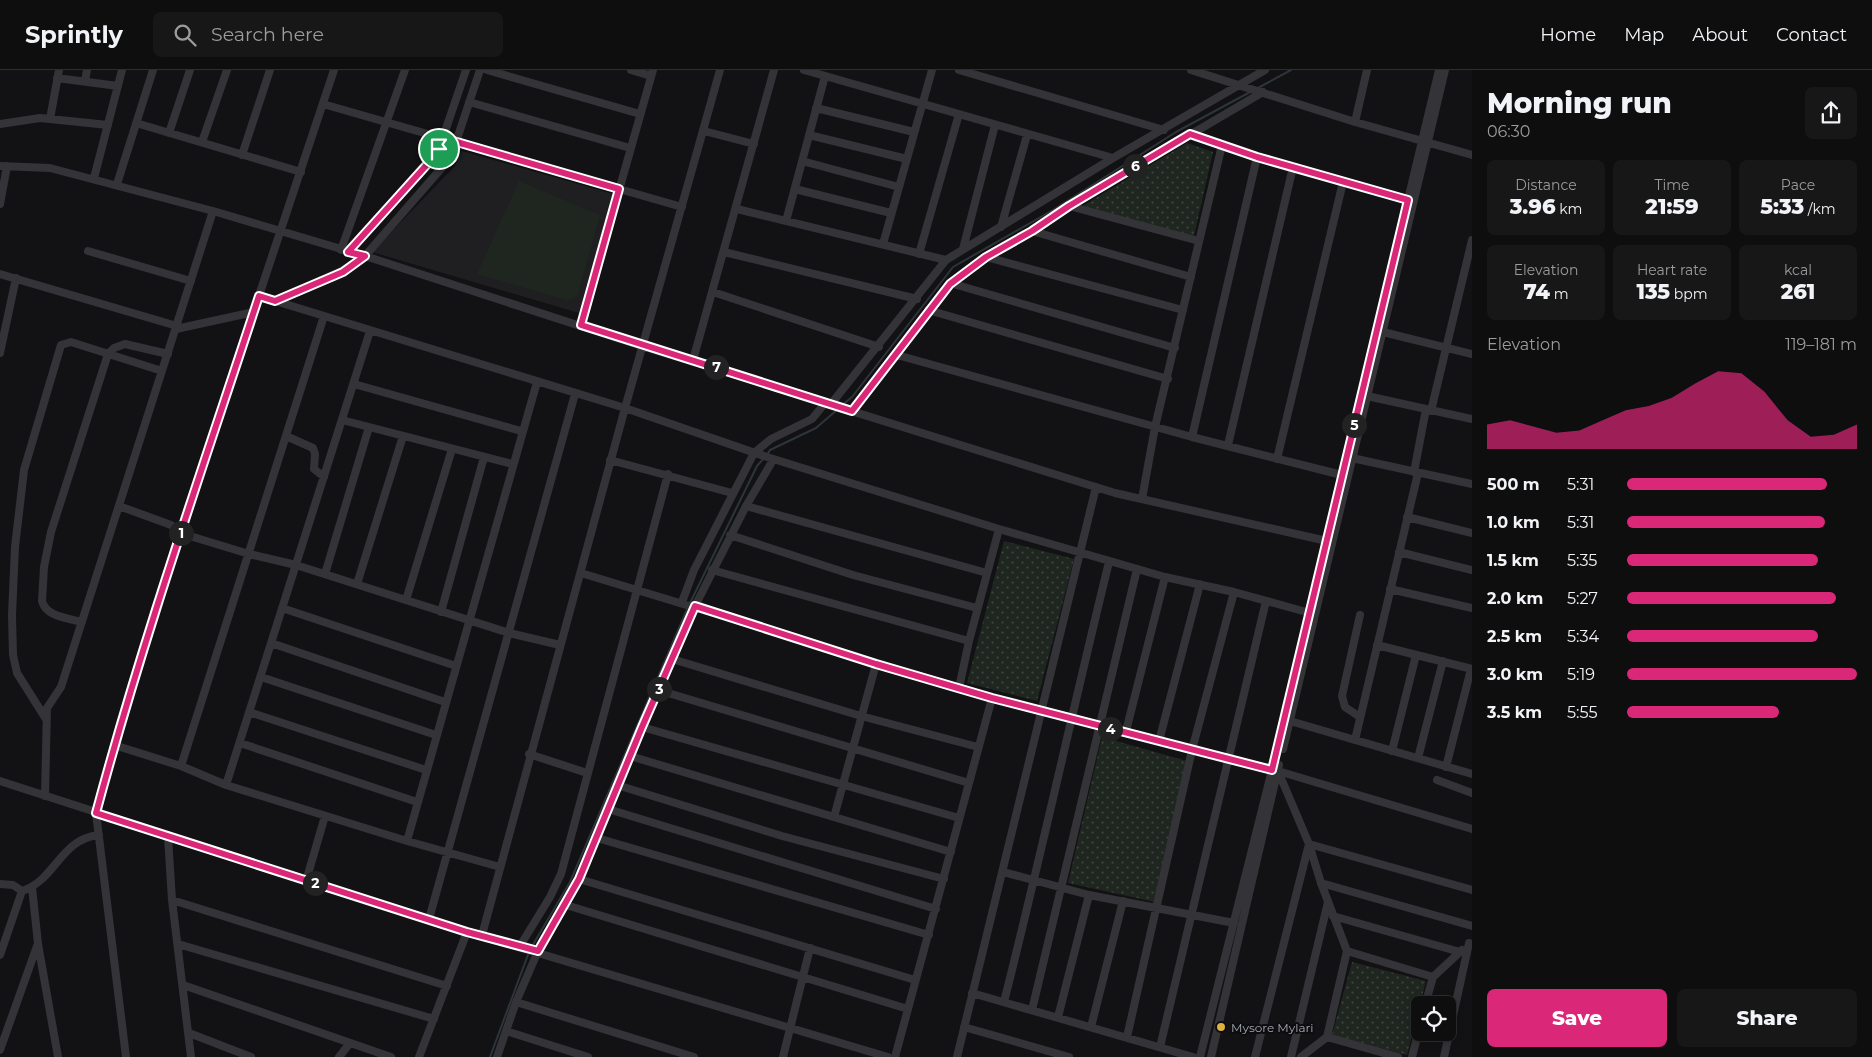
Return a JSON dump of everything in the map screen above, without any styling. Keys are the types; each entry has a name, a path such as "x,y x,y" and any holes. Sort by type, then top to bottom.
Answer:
{"street":[{"path":"85,82 88,70"},
{"path":"94,178 122,70"},
{"path":"117,184 153,70"},
{"path":"168,133 190,70"},
{"path":"202,142 227,70"},
{"path":"242,155 270,70"},
{"path":"126,1057 96,813 114,745 180,533 334,70"},
{"path":"344,251 405,70"},
{"path":"344,251 432,159 443,138 466,70"},
{"path":"275,301 343,272 365,256 446,163 456,142 480,70"},
{"path":"487,70 640,114"},
{"path":"581,325 652,73 631,70"},
{"path":"482,935 529,754 581,573 624,408 720,70"},
{"path":"694,360 774,70"},
{"path":"804,70 922,102 1027,135 1113,158"},
{"path":"883,244 932,70"},
{"path":"960,70 1164,130"},
{"path":"1191,70 1355,122 1472,155"},
{"path":"682,602 694,570 732,493 756,454 771,439 812,419 829,403 879,348 946,260 1113,158 1265,70"},
{"path":"1355,122 1367,70"},
{"path":"1200,1057 1234,923 1290,721 1382,332 1439,70"},
{"path":"1211,1057 1342,475 1408,200 1445,70"},
{"path":"50,119 58,74 85,82 118,86"},
{"path":"786,221 825,76"},
{"path":"852,411 928,310 950,284 986,257 1032,231 1069,206 1263,92"},
{"path":"470,102 630,148"},
{"path":"323,104 682,207"},
{"path":"816,108 914,132"},
{"path":"919,254 959,114"},
{"path":"0,124 40,118 108,125"},
{"path":"136,123 301,172"},
{"path":"963,249 995,124"},
{"path":"704,131 754,144"},
{"path":"1190,134 1257,157 1408,200"},
{"path":"809,135 906,159"},
{"path":"1001,227 1027,135"},
{"path":"1142,499 1155,427 1168,379 1222,145"},
{"path":"1192,437 1257,157"},
{"path":"802,162 899,187"},
{"path":"0,204 3,166 50,168 94,178 365,256 642,346 694,360 1096,487 1327,541"},
{"path":"1228,446 1293,167"},
{"path":"1277,459 1343,182"},
{"path":"795,189 891,213"},
{"path":"1069,206 1199,241"},
{"path":"737,208 946,260"},
{"path":"45,796 46,719 50,702 61,687 214,211"},
{"path":"1032,231 1191,277"},
{"path":"1355,740 1407,517 1429,410 1446,349 1472,240"},
{"path":"88,251 191,281"},
{"path":"724,252 917,299"},
{"path":"986,257 1183,310"},
{"path":"0,274 176,327 254,312"},
{"path":"0,353 16,278"},
{"path":"950,284 1175,348"},
{"path":"713,292 879,348"},
{"path":"259,296 624,408 756,454 1080,554 1310,613"},
{"path":"928,310 1168,379"},
{"path":"181,766 324,316"},
{"path":"226,785 370,331"},
{"path":"1382,332 1472,354"},
{"path":"46,719 17,672 13,655 12,615 15,547 24,470 61,345 71,342 162,371"},
{"path":"82,622 45,610 42,594 51,532 108,354 118,345 125,344 168,354"},
{"path":"896,355 1192,437 1342,475"},
{"path":"406,841 521,431 537,382"},
{"path":"354,384 521,431"},
{"path":"429,919 575,394"},
{"path":"1367,396 1472,419"},
{"path":"342,420 512,464"},
{"path":"325,574 369,427"},
{"path":"286,436 313,448 315,454 314,469 324,477"},
{"path":"357,584 403,436"},
{"path":"406,600 452,448"},
{"path":"441,612 484,457"},
{"path":"497,1057 516,1002 538,951 566,905 579,879 617,785 695,606 770,458"},
{"path":"1352,458 1472,484"},
{"path":"610,460 668,474 732,493"},
{"path":"520,946 550,897 561,874 668,474"},
{"path":"957,1057 1096,487"},
{"path":"119,506 171,525 180,533 249,554 296,564 468,621 560,645"},
{"path":"746,506 987,574"},
{"path":"1407,517 1472,533"},
{"path":"959,688 977,608 999,529"},
{"path":"730,535 854,575 977,608"},
{"path":"1399,552 1472,570"},
{"path":"1004,1002 1035,882 1070,720 1109,562"},
{"path":"1032,1010 1137,569"},
{"path":"712,570 969,641"},
{"path":"581,573 682,602 876,664 992,698 1070,720 1126,731 1227,760 1275,771 1472,829"},
{"path":"1126,731 1165,577"},
{"path":"1159,741 1200,584"},
{"path":"1390,589 1472,608"},
{"path":"1126,1037 1192,750 1234,592"},
{"path":"1160,1047 1266,601"},
{"path":"282,608 456,666"},
{"path":"1360,615 1342,696 1345,707 1360,717"},
{"path":"271,643 445,702"},
{"path":"1377,645 1472,669 1446,767"},
{"path":"1392,751 1416,654"},
{"path":"672,658 861,716 978,748"},
{"path":"1418,758 1443,661"},
{"path":"834,817 876,664"},
{"path":"261,677 436,735"},
{"path":"658,690 969,783"},
{"path":"895,1057 992,698"},
{"path":"249,712 426,770"},
{"path":"1290,721 1472,774"},
{"path":"642,727 959,818"},
{"path":"240,743 417,802"},
{"path":"114,745 181,766 226,785 406,841 500,867"},
{"path":"529,754 587,773"},
{"path":"630,756 951,852"},
{"path":"1275,771 1309,844 1321,883 1347,951 1327,1037 1301,1057"},
{"path":"1437,780 1472,792"},
{"path":"0,781 168,837 467,932 538,951 790,1029 888,1057"},
{"path":"617,785 782,836 944,879"},
{"path":"608,809 936,909"},
{"path":"306,880 325,816"},
{"path":"0,955 22,891 39,883 77,840 99,835"},
{"path":"168,837 172,900 191,1057"},
{"path":"597,838 928,936"},
{"path":"1309,844 1472,890"},
{"path":"1255,1057 1309,844"},
{"path":"1003,872 1089,895 1234,923"},
{"path":"579,879 916,980"},
{"path":"1321,883 1472,926"},
{"path":"0,884 13,885 22,891"},
{"path":"32,887 38,944 58,1057"},
{"path":"1058,1018 1089,895"},
{"path":"172,900 447,986"},
{"path":"1091,1027 1123,901"},
{"path":"1291,1057 1328,902"},
{"path":"566,905 908,1010"},
{"path":"1333,916 1460,952"},
{"path":"419,1057 467,932"},
{"path":"1428,996 1433,977 1471,942"},
{"path":"1444,1057 1471,942"},
{"path":"0,1050 38,944"},
{"path":"178,944 434,1019"},
{"path":"783,1057 810,948"},
{"path":"1347,951 1433,977"},
{"path":"183,985 391,1057"},
{"path":"972,992 1193,1057"},
{"path":"516,1002 694,1057"},
{"path":"964,1027 1069,1057"},
{"path":"506,1031 588,1057"},
{"path":"189,1033 251,1057"},
{"path":"1327,1037 1398,1057"},
{"path":"1412,1057 1416,1041"},
{"path":"339,1057 350,1043"},
{"path":"662,1057 665,1048"}],"shaded area":[{"path":"1187,143 1213,152 1194,236 1081,207"},
{"path":"462,151 613,194 579,313 372,252 454,167"},
{"path":"519,181 600,215 578,294 574,298 566,300 477,274"},
{"path":"1004,541 1074,559 1037,701 967,683"},
{"path":"1102,737 1187,761 1155,902 1068,883"},
{"path":"1352,962 1426,981 1422,996 1411,996 1411,1039 1407,1055 1332,1035"}],"waterway":[{"path":"1258,88 1291,70"},
{"path":"841,406 852,397 953,267 1053,210 1176,132 1252,91"},
{"path":"767,455 770,450 816,428 838,409"},
{"path":"690,603 757,466 764,458"},
{"path":"531,948 570,882 688,607"},
{"path":"490,1057 529,952"}],"place":[{"name":"Mysore Mylari","path":"1221,1027"}],"route":[{"path":"1190,134 1257,157 1408,200 1272,770 1227,760 1126,731 1070,720 992,698 876,664 695,606 617,785 579,879 566,905 538,951 467,932 96,813 114,745 180,533 259,296 275,301 343,272 365,256 348,252 439,149 443,138 619,189 581,325 642,346 694,360 852,411 928,310 950,284 986,257 1190,134"}]}
